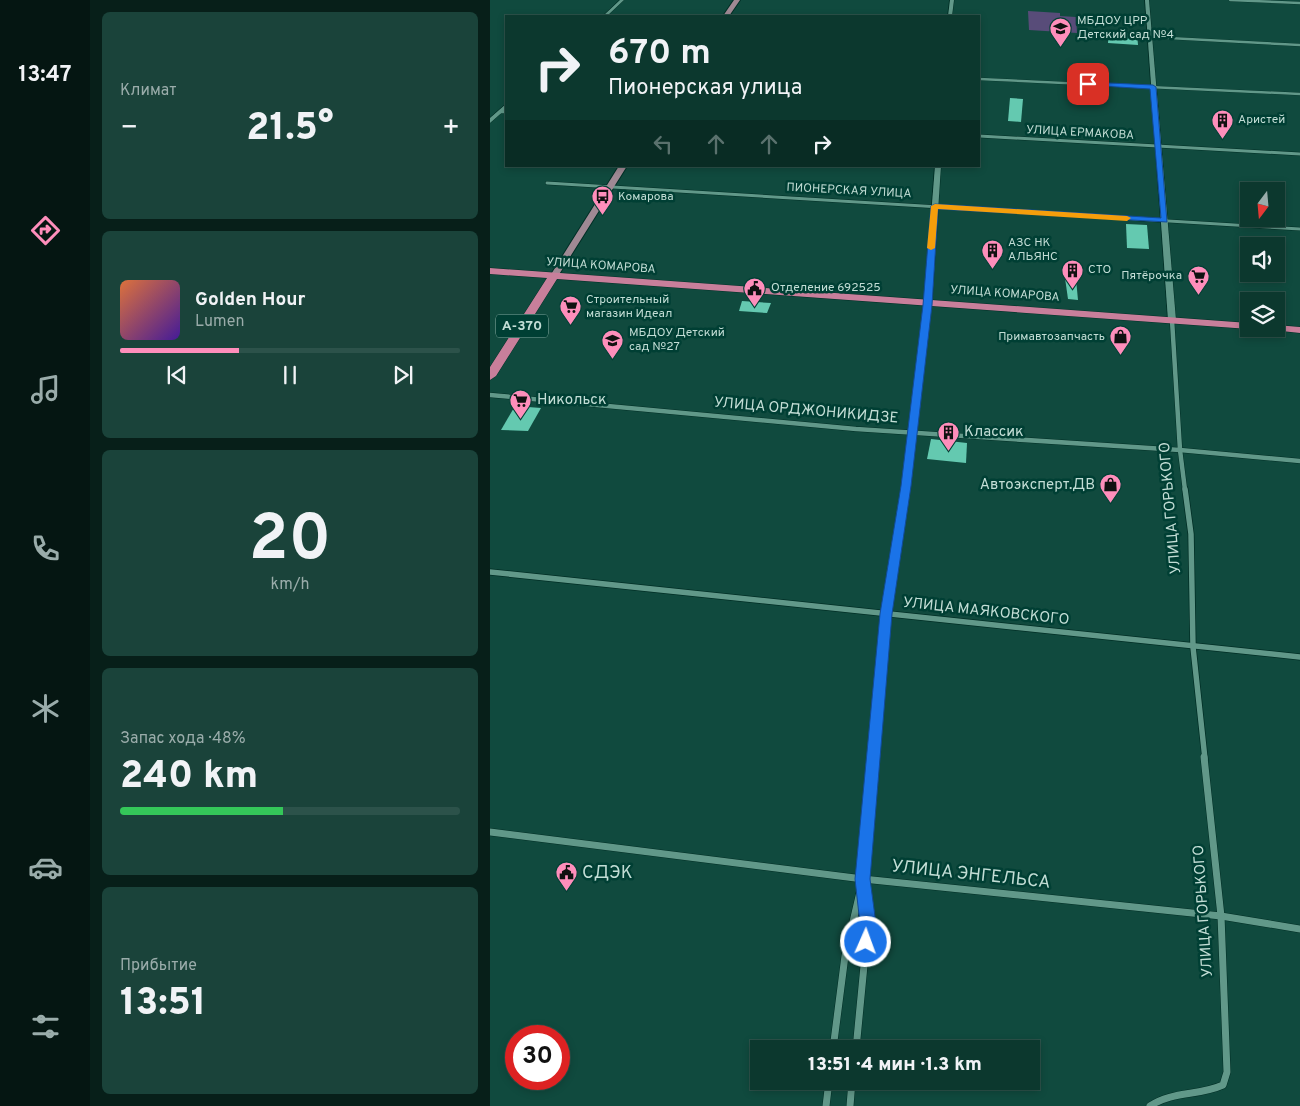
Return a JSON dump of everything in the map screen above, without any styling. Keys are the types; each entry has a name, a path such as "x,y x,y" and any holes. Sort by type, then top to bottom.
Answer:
{"highway":[{"name":"УЛИЦА КОМАРОВА","path":"490,271 1240,325"},
{"name":"А-370","path":"490,376 554,276"},
{"path":"1285,329 1300,330"}],"main road":[{"path":"606,15 622,0"},
{"path":"727,15 737,0"},
{"path":"950,15 952,0"},
{"name":"УЛИЦА ГОРЬКОГО","path":"1147,0 1172,320"},
{"path":"490,121 503,112"},
{"name":"А-370","path":"554,276 621,167"},
{"path":"928,303 938,167"}],"street":[{"path":"1230,0 1300,3"},
{"path":"1150,37 1300,44"},
{"path":"980,79 1300,94"},
{"name":"УЛИЦА ЕРМАКОВА","path":"980,136 1300,154"},
{"name":"ПИОНЕРСКАЯ УЛИЦА","path":"547,182 1300,229"},
{"path":"834,1040 845,956 862,879 886,614 906,486 928,303"},
{"name":"УЛИЦА ГОРЬКОГО","path":"1150,1106 1158,1099 1166,1097 1214,1091 1223,1085 1227,1072 1220,916 1193,647 1191,534 1180,450 1172,320"},
{"name":"УЛИЦА ОРДЖОНИКИДЗЕ","path":"490,394 911,433 1180,450 1300,461"},
{"name":"УЛИЦА МАЯКОВСКОГО","path":"490,572 1300,657"},
{"name":"УЛИЦА ЭНГЕЛЬСА","path":"490,832 862,879 1220,916 1300,929"},
{"path":"857,1040 868,924 862,879"},
{"path":"826,1106 828,1090"},
{"path":"850,1106 851,1090"}],"shaded area":[{"path":"1028,11 1060,13 1060,16 1076,17 1077,33 1029,30"}],"building":[{"path":"1109,32 1137,34 1138,45 1108,43"},
{"path":"1010,98 1023,99 1021,122 1008,121"},
{"path":"1126,224 1147,225 1149,249 1127,248"},
{"name":"СТО","path":"1065,278 1076,279 1078,300 1068,299"},
{"name":"Отделение 692525","path":"742,301 771,303 767,313 739,311"},
{"name":"Никольск","path":"515,406 541,408 528,431 501,430"},
{"name":"Классик","path":"931,439 967,443 966,463 927,459"}],"slow traffic":[{"path":"931,248 935,206 1127,218"}],"place":[{"name":"МБДОУ ЦРР Детский сад №4","path":"1061,47"},
{"name":"Аристей","path":"1222,139"},
{"name":"Комарова","path":"602,216"},
{"name":"АЗС НК АЛЬЯНС","path":"992,269"},
{"name":"СТО","path":"1072,289"},
{"name":"Пятёрочка","path":"1198,295"},
{"name":"Отделение 692525","path":"755,307"},
{"name":"Строительный магазин Идеал","path":"570,326"},
{"name":"Примавтозапчасть","path":"1121,356"},
{"name":"МБДОУ Детский сад №27","path":"613,359"},
{"name":"Никольск","path":"521,419"},
{"name":"Классик","path":"948,451"},
{"name":"Автоэксперт.ДВ","path":"1111,504"},
{"name":"СДЭК","path":"566,892"}],"route":[{"path":"866,942 868,924 862,879 886,614 906,486 928,305 935,206 1164,221 1153,87 1088,84"}]}
